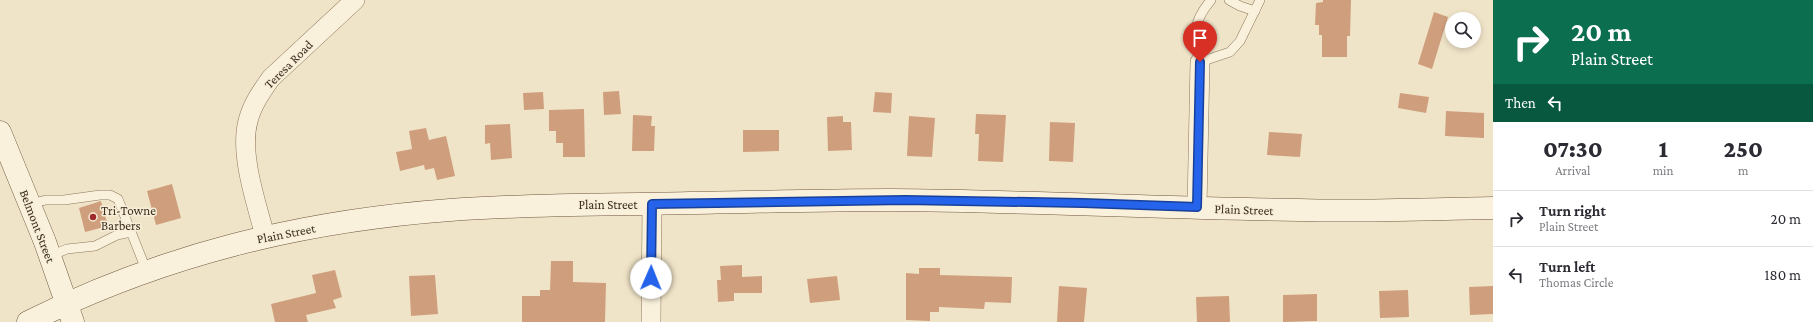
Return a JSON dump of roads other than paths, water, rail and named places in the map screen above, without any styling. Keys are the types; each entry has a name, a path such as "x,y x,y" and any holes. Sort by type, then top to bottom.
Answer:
{"main road":[{"name":"Belmont Street","path":"0,132 30,204 70,313"},
{"name":"Plain Street","path":"28,322 70,313 147,272 207,251 266,236 342,222 450,210 532,205 898,200 1083,203 1354,211 1493,208"}],"street":[{"name":"Teresa Road","path":"266,236 250,179 246,144 247,123 252,108 260,92 271,78 354,0"},
{"path":"1197,207 1200,62"},
{"path":"651,322 652,204"}],"lane":[{"path":"1211,0 1201,12 1194,32 1200,62 1230,52 1240,41 1260,0"},
{"path":"1229,0 1240,6 1255,11"},
{"path":"30,204 46,200 115,196 118,199 147,272"},
{"path":"50,256 67,249 96,246 117,234 131,232"}],"place":[{"name":"Tri-Towne Barbers","path":"93,217"}]}
